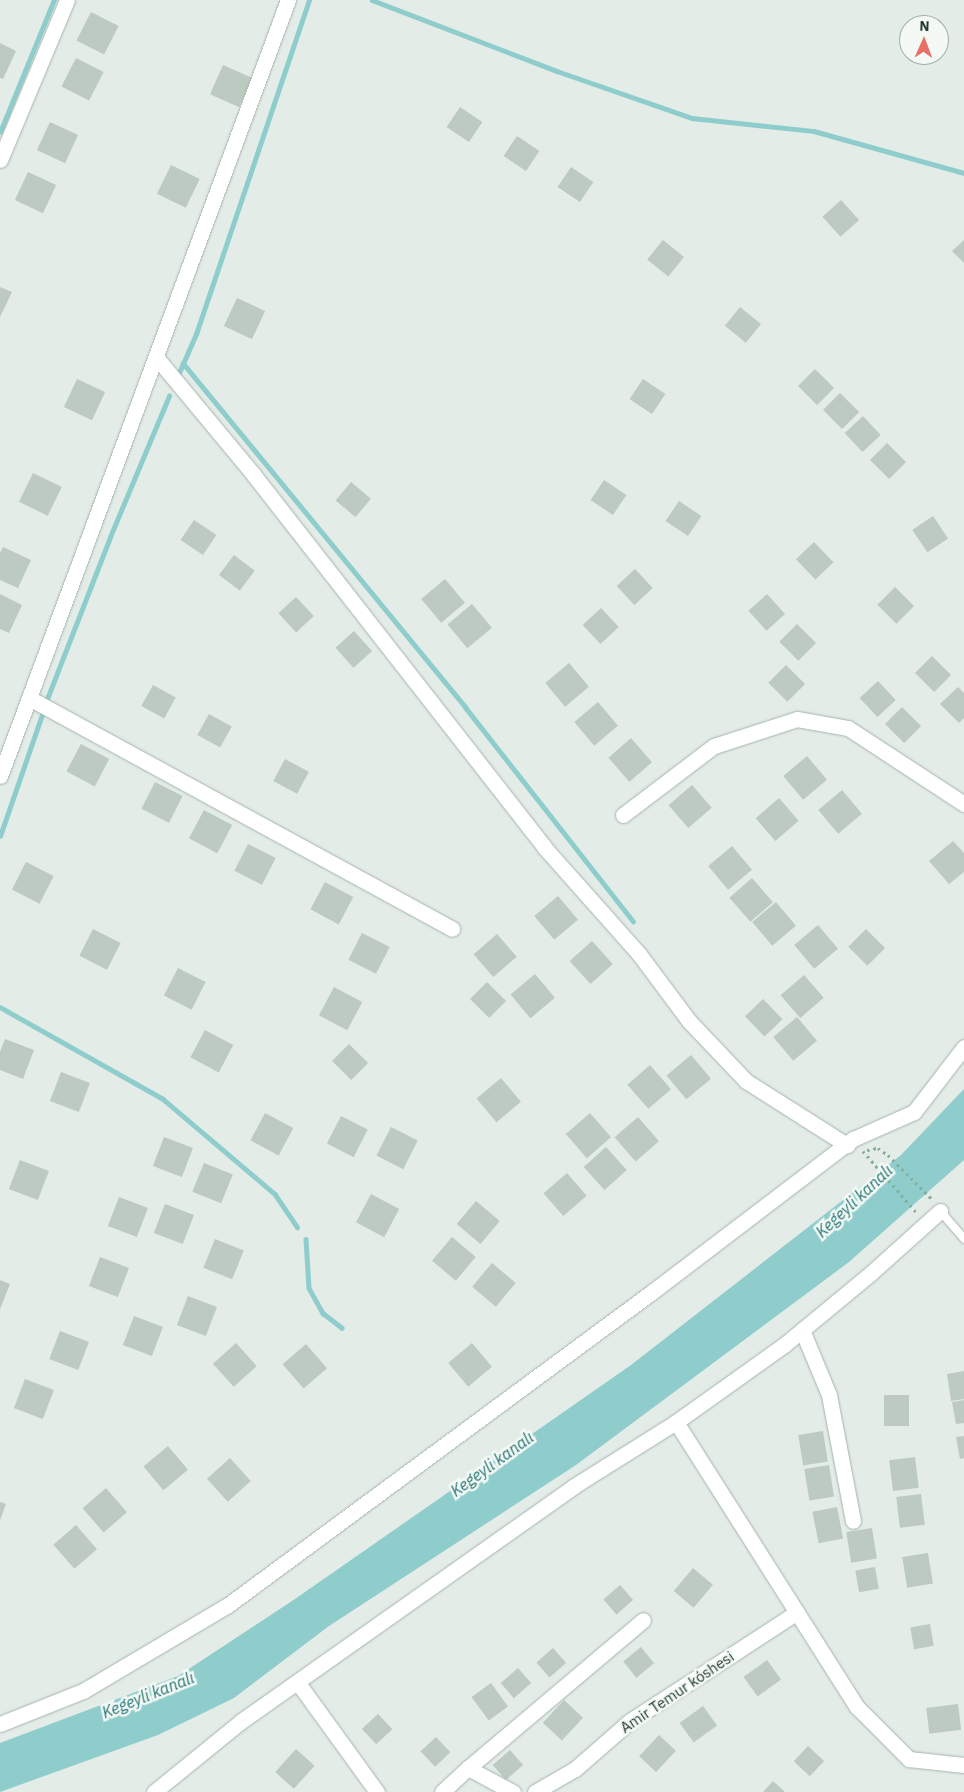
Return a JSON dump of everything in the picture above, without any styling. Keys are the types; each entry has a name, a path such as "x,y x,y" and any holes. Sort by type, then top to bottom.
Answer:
{"street":[{"path":"0,160 67,0"},
{"path":"0,776 288,0"},
{"path":"156,357 253,474 544,847 639,954 689,1021 746,1081 854,1145"},
{"path":"29,698 452,929"},
{"path":"623,815 714,746 797,719 848,728 964,804"},
{"path":"0,1724 83,1692 228,1605 854,1145 914,1112 964,1047"},
{"path":"154,1792 240,1722 298,1683 574,1486 676,1422 802,1330 871,1273 937,1207"},
{"path":"802,1330 829,1395 853,1521"},
{"path":"676,1422 858,1707 909,1759 964,1765"},
{"name":"Amir Temur kóshesi","path":"535,1792 575,1769 630,1721 797,1612"},
{"path":"442,1792 643,1620"},
{"path":"298,1683 377,1792"},
{"path":"468,1768 513,1792"}],"lane":[{"path":"937,1207 964,1239"}],"path":[{"path":"854,1145 878,1148 888,1155 937,1207"},
{"path":"854,1145 876,1166 918,1214"}],"water":[{"name":"Kegeyli kanalı","path":"964,1089 964,1160 849,1262 576,1465 329,1626 234,1698 158,1735 0,1792 0,1743 178,1676 295,1599 631,1365 901,1155"}],"building":[{"path":"91,12 119,26 104,55 76,41"},
{"path":"0,43 16,51 3,79 0,78"},
{"path":"76,58 104,72 89,101 61,87"},
{"path":"223,65 252,78 239,107 210,94"},
{"path":"460,107 482,122 469,142 447,127"},
{"path":"50,122 78,135 65,163 37,150"},
{"path":"517,136 539,151 526,171 504,156"},
{"path":"171,165 200,179 186,208 157,194"},
{"path":"571,167 593,182 580,202 558,187"},
{"path":"28,172 56,185 43,213 15,200"},
{"path":"841,200 859,220 840,237 822,217"},
{"path":"663,240 684,257 668,276 647,259"},
{"path":"964,240 964,263 952,251"},
{"path":"0,287 12,292 0,317"},
{"path":"237,298 265,311 252,339 224,326"},
{"path":"740,307 761,324 746,343 725,326"},
{"path":"815,369 834,388 817,405 798,386"},
{"path":"77,379 105,392 92,420 64,407"},
{"path":"643,379 665,394 652,414 630,399"},
{"path":"840,393 859,412 842,429 823,410"},
{"path":"863,416 881,435 862,452 845,433"},
{"path":"887,443 906,462 889,479 870,460"},
{"path":"33,473 62,487 48,516 19,502"},
{"path":"604,480 626,495 613,515 591,500"},
{"path":"351,482 371,499 355,517 336,500"},
{"path":"679,501 701,516 688,536 666,521"},
{"path":"933,516 948,538 927,552 912,530"},
{"path":"194,520 216,535 203,555 181,540"},
{"path":"814,542 833,562 815,580 796,559"},
{"path":"3,547 31,560 18,588 0,580 0,553"},
{"path":"234,555 255,571 240,591 219,575"},
{"path":"635,569 653,588 634,605 617,586"},
{"path":"445,579 465,603 441,623 421,599"},
{"path":"895,587 914,606 896,624 877,605"},
{"path":"0,594 22,605 9,633 0,629"},
{"path":"767,594 785,614 766,631 748,611"},
{"path":"296,597 314,616 296,632 278,613"},
{"path":"472,604 492,628 467,648 447,625"},
{"path":"601,608 619,627 600,644 583,625"},
{"path":"797,624 816,643 798,661 779,642"},
{"path":"354,631 372,651 353,668 335,648"},
{"path":"932,656 951,675 934,692 915,673"},
{"path":"569,663 589,687 565,707 545,683"},
{"path":"786,665 805,684 787,702 768,683"},
{"path":"878,681 896,700 877,717 860,698"},
{"path":"153,685 176,698 164,719 141,706"},
{"path":"958,687 964,693 964,718 959,723 940,704"},
{"path":"598,702 618,726 594,746 574,722"},
{"path":"902,707 921,726 904,743 885,724"},
{"path":"209,714 232,727 220,748 197,735"},
{"path":"631,738 652,762 629,782 608,758"},
{"path":"81,744 109,759 95,786 66,771"},
{"path":"807,756 827,780 803,800 783,776"},
{"path":"285,759 309,772 297,794 273,781"},
{"path":"155,782 183,796 169,823 141,809"},
{"path":"692,785 712,808 688,828 669,805"},
{"path":"842,790 862,814 838,834 818,810"},
{"path":"779,798 799,821 775,841 756,818"},
{"path":"204,810 232,825 217,853 189,838"},
{"path":"953,841 964,853 964,872 949,884 929,861"},
{"path":"248,844 276,858 262,885 234,871"},
{"path":"732,846 752,870 728,890 708,866"},
{"path":"26,862 54,876 40,904 12,890"},
{"path":"752,878 773,902 750,922 729,898"},
{"path":"325,882 353,897 339,924 310,909"},
{"path":"558,896 578,920 554,940 534,916"},
{"path":"776,902 796,926 772,946 752,922"},
{"path":"818,925 838,949 814,969 794,945"},
{"path":"93,929 121,943 107,970 79,956"},
{"path":"866,929 885,948 867,966 848,947"},
{"path":"362,933 390,947 376,974 348,960"},
{"path":"497,934 517,957 493,977 474,954"},
{"path":"592,941 613,964 590,984 570,961"},
{"path":"178,968 206,982 192,1010 164,996"},
{"path":"535,974 555,998 530,1018 510,995"},
{"path":"804,975 824,998 800,1018 781,995"},
{"path":"487,982 506,1001 489,1018 470,999"},
{"path":"334,987 362,1002 347,1030 319,1015"},
{"path":"763,999 782,1019 764,1037 745,1016"},
{"path":"797,1017 817,1041 793,1061 773,1037"},
{"path":"205,1030 233,1045 219,1072 190,1057"},
{"path":"5,1039 34,1050 23,1079 0,1070 0,1052"},
{"path":"349,1044 368,1063 351,1080 332,1061"},
{"path":"691,1055 711,1079 686,1099 666,1076"},
{"path":"650,1065 671,1089 648,1109 627,1085"},
{"path":"61,1072 90,1083 79,1112 50,1101"},
{"path":"501,1078 521,1102 496,1122 476,1099"},
{"path":"265,1113 293,1128 279,1155 250,1140"},
{"path":"590,1113 611,1137 587,1158 566,1134"},
{"path":"341,1116 368,1130 354,1157 327,1144"},
{"path":"638,1117 659,1141 636,1161 615,1137"},
{"path":"391,1127 418,1141 403,1169 376,1156"},
{"path":"164,1137 193,1148 182,1177 153,1166"},
{"path":"606,1147 627,1170 604,1190 584,1167"},
{"path":"20,1160 49,1171 38,1200 9,1189"},
{"path":"204,1163 233,1175 221,1203 192,1192"},
{"path":"567,1173 587,1196 563,1216 544,1193"},
{"path":"371,1194 399,1209 384,1237 356,1222"},
{"path":"119,1197 148,1208 137,1237 108,1226"},
{"path":"476,1201 500,1221 480,1244 457,1224"},
{"path":"165,1204 194,1215 183,1244 154,1233"},
{"path":"452,1237 476,1257 456,1281 432,1261"},
{"path":"215,1239 244,1251 232,1279 203,1268"},
{"path":"100,1257 129,1268 118,1297 89,1286"},
{"path":"492,1263 516,1283 496,1307 472,1287"},
{"path":"0,1280 10,1284 0,1309"},
{"path":"188,1296 217,1307 206,1336 177,1325"},
{"path":"134,1316 163,1327 152,1356 123,1345"},
{"path":"60,1331 89,1342 78,1370 49,1359"},
{"path":"236,1343 257,1366 234,1387 213,1364"},
{"path":"472,1343 492,1367 468,1387 448,1363"},
{"path":"306,1344 327,1368 304,1388 283,1364"},
{"path":"964,1371 964,1399 951,1401 947,1374"},
{"path":"25,1379 54,1390 43,1419 14,1408"},
{"path":"884,1395 909,1395 909,1426 884,1426"},
{"path":"964,1400 964,1423 956,1424 952,1402"},
{"path":"823,1431 828,1462 803,1466 798,1435"},
{"path":"964,1436 964,1458 960,1459 956,1437"},
{"path":"168,1446 188,1470 163,1490 143,1467"},
{"path":"915,1457 919,1488 893,1491 889,1460"},
{"path":"230,1458 251,1481 228,1502 207,1479"},
{"path":"829,1465 834,1497 809,1501 804,1469"},
{"path":"106,1488 127,1512 104,1532 83,1508"},
{"path":"921,1494 925,1525 900,1528 896,1497"},
{"path":"0,1502 6,1504 0,1520"},
{"path":"837,1507 843,1538 819,1543 812,1512"},
{"path":"76,1525 97,1549 74,1569 53,1545"},
{"path":"872,1528 877,1559 851,1563 846,1532"},
{"path":"928,1553 933,1584 907,1588 902,1557"},
{"path":"875,1567 879,1589 859,1592 855,1570"},
{"path":"693,1568 713,1585 694,1608 674,1591"},
{"path":"620,1585 633,1600 617,1615 603,1599"},
{"path":"930,1624 934,1646 914,1649 910,1627"},
{"path":"641,1647 654,1663 636,1678 623,1661"},
{"path":"553,1648 566,1663 550,1678 536,1662"},
{"path":"767,1660 781,1679 758,1696 744,1677"},
{"path":"518,1668 531,1683 514,1698 501,1683"},
{"path":"491,1683 508,1706 489,1721 472,1697"},
{"path":"564,1700 583,1718 562,1740 543,1723"},
{"path":"958,1704 961,1730 929,1734 926,1708"},
{"path":"703,1706 717,1725 694,1742 680,1723"},
{"path":"378,1714 392,1729 376,1744 362,1729"},
{"path":"659,1735 676,1751 656,1772 639,1756"},
{"path":"436,1737 450,1752 435,1767 421,1751"},
{"path":"808,1746 824,1761 810,1776 794,1761"},
{"path":"296,1749 315,1766 294,1789 275,1772"},
{"path":"510,1750 523,1765 506,1780 493,1765"},
{"path":"773,1781 785,1792 763,1792"}],"waterway":[{"path":"0,132 54,0"},
{"path":"179,373 196,334 309,0"},
{"path":"372,0 557,71 692,118 814,131 964,173"},
{"path":"183,363 466,708 633,921"},
{"path":"47,699 110,537 169,396"},
{"path":"0,836 43,712"},
{"path":"0,1007 163,1099 275,1194 297,1227"},
{"path":"306,1239 309,1288 323,1313 342,1328"}]}
